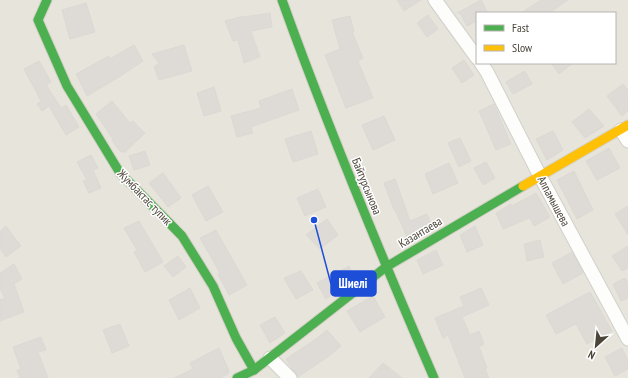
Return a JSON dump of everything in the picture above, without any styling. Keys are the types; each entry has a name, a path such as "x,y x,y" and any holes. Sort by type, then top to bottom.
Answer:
{"street":[{"name":"Жумбактас тупик","path":"47,0 38,20 67,86 120,173 182,236 213,286 236,338 254,370"},
{"name":"Байтурсынова","path":"282,0 302,56 386,267 434,378"},
{"path":"434,0 476,57"},
{"name":"Алпамышева","path":"482,64 628,339"},
{"name":"Казантаева","path":"237,378 254,370 386,267 624,127"},
{"path":"624,127 628,141"},
{"path":"270,358 290,378"}],"shaded area":[{"path":"0,0 628,0 628,378 0,378"}],"building":[{"path":"397,0 421,0 404,11"},
{"path":"481,0 487,12 476,12 476,22 467,26 460,13 457,13"},
{"path":"541,0 568,0 550,12 523,12"},
{"path":"86,3 95,32 70,39 62,10"},
{"path":"270,13 272,27 251,31 260,57 244,63 238,40 233,41 225,21 244,16"},
{"path":"428,15 438,29 427,37 417,23"},
{"path":"350,16 354,32 352,32 363,58 358,61 373,98 346,108 325,55 340,49 332,20"},
{"path":"134,45 143,61 87,96 76,74 109,56 110,59"},
{"path":"184,45 192,71 159,80 154,67 159,63 152,54"},
{"path":"464,60 474,75 462,83 452,68"},
{"path":"39,61 51,82 46,85 61,108 66,105 79,127 66,135 49,106 42,111 37,104 41,101 24,69"},
{"path":"552,64 572,64 559,74"},
{"path":"525,71 532,84 513,94 506,82"},
{"path":"623,84 628,90 628,111 622,116 607,96"},
{"path":"214,87 221,111 204,116 197,93"},
{"path":"292,89 299,110 251,127 253,133 237,137 231,116 261,108 259,101"},
{"path":"112,101 130,123 133,121 145,133 125,152 121,152 116,146 96,114"},
{"path":"494,104 511,144 496,150 479,111"},
{"path":"589,109 604,126 585,138 572,122"},
{"path":"384,116 395,140 373,150 362,125"},
{"path":"311,131 318,154 293,162 285,139"},
{"path":"553,131 563,150 547,160 536,139"},
{"path":"460,138 471,161 459,167 448,143"},
{"path":"609,148 620,168 597,180 586,161"},
{"path":"145,151 150,165 134,170 129,156"},
{"path":"91,155 98,168 93,170 101,188 89,193 83,181 87,180 77,162"},
{"path":"486,162 495,178 483,185 474,168"},
{"path":"449,163 458,183 433,194 425,174"},
{"path":"574,171 593,210 577,219 557,180"},
{"path":"163,173 181,198 168,207 149,183"},
{"path":"395,179 410,221 427,214 432,227 409,241 394,210 384,183"},
{"path":"208,186 223,212 206,221 192,195"},
{"path":"318,189 326,207 305,216 297,198"},
{"path":"536,193 550,217 534,226 530,218 503,229 496,213 511,204 512,206"},
{"path":"628,206 628,235 615,214"},
{"path":"327,219 338,235 320,249 306,235"},
{"path":"139,221 163,262 145,272 134,252 137,250 124,228"},
{"path":"6,226 21,246 6,257 0,249 0,231"},
{"path":"475,226 483,245 467,252 460,235"},
{"path":"216,230 247,285 229,295 218,274 220,273 200,238"},
{"path":"540,240 544,257 527,261 524,244"},
{"path":"628,246 628,268 622,271 612,256"},
{"path":"436,250 443,265 423,274 417,260"},
{"path":"572,252 583,273 563,284 552,263"},
{"path":"178,256 186,267 173,277 164,266"},
{"path":"14,264 22,279 14,284 24,312 0,321 0,300 5,298 0,289 0,273"},
{"path":"349,266 354,278 326,299 317,283"},
{"path":"301,271 313,290 296,299 284,278"},
{"path":"625,278 628,283 628,298 621,301 613,284"},
{"path":"190,288 200,308 179,320 169,300"},
{"path":"481,288 489,305 462,317 470,335 479,331 484,344 479,347 489,378 465,378 448,335 443,338 435,318 464,306 460,297"},
{"path":"590,292 612,331 587,344 576,324 556,334 546,315"},
{"path":"373,296 385,317 360,332 347,311"},
{"path":"275,317 285,333 270,343 260,325"},
{"path":"120,324 129,346 112,353 103,330"},
{"path":"327,330 341,346 298,377 286,359"},
{"path":"41,337 46,350 38,352 48,378 20,378 17,370 21,369 13,347"},
{"path":"219,348 229,371 228,374 220,378 174,378 193,369 190,363"},
{"path":"622,348 628,360 628,369 615,376 605,357"},
{"path":"383,363 402,378 369,378"}],"traffic: fast":[{"path":"47,0 38,20 67,86 120,173 182,236 213,286 236,338 254,370"},
{"path":"282,0 355,190 434,378"},
{"path":"237,378 254,370 386,267 523,186"}],"traffic: slow":[{"path":"523,186 628,125"}],"place":[{"name":"Шиелі","path":"314,220"}]}
